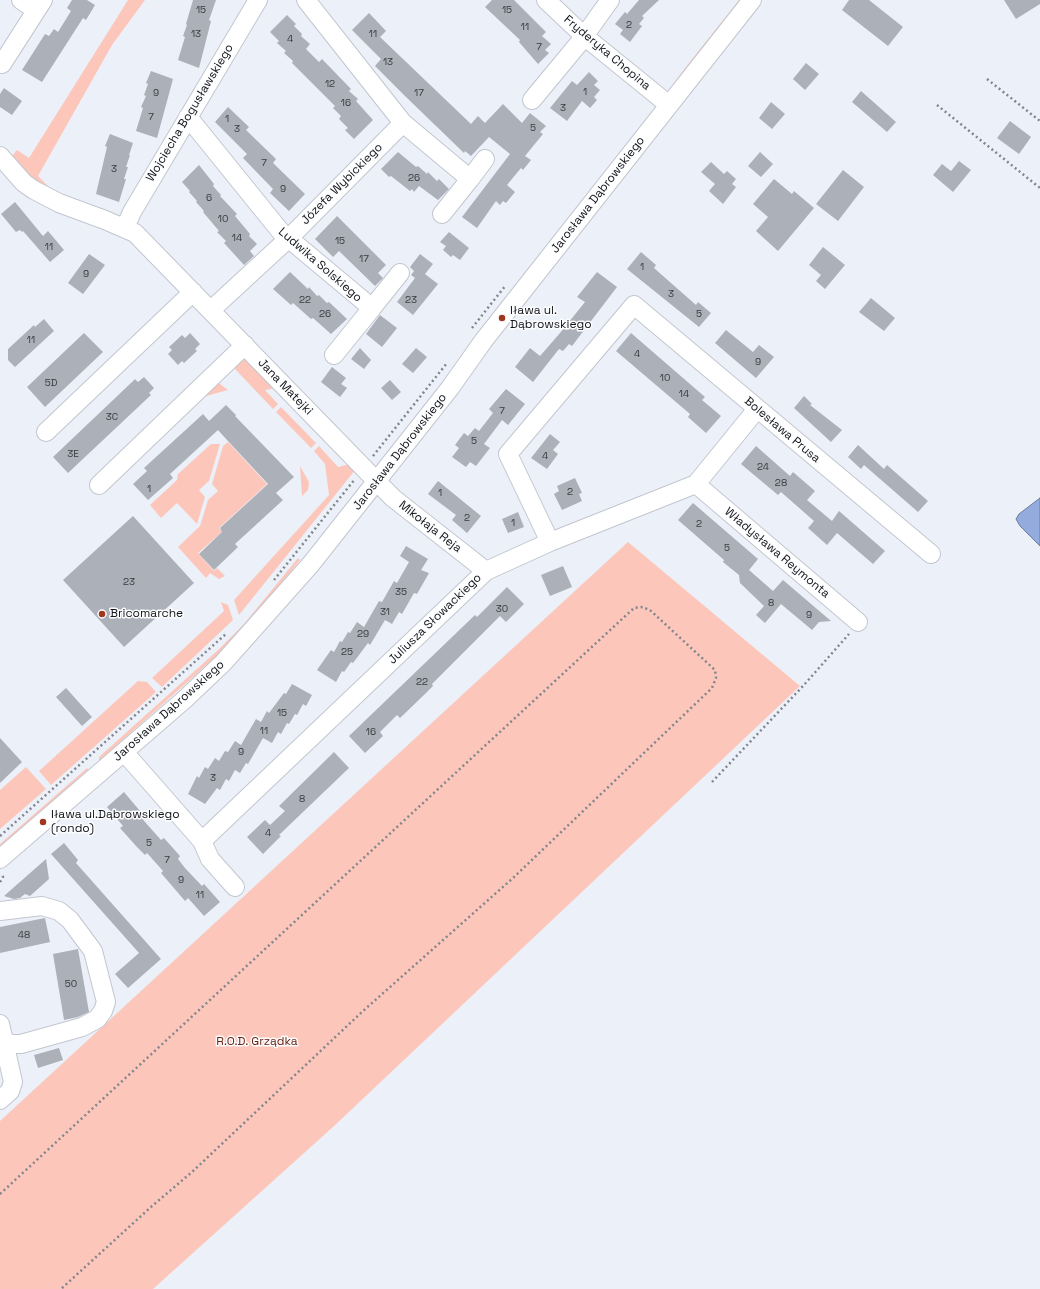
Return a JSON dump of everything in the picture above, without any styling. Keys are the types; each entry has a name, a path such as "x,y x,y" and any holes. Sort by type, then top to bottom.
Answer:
{"street":[{"path":"2,64 40,5 21,0"},
{"name":"Wojciecha Bogusławskiego","path":"125,228 132,212 258,0"},
{"path":"306,0 403,123 470,179"},
{"name":"Fryderyka Chopina","path":"546,0 584,36 669,105"},
{"path":"532,100 584,36 610,0"},
{"name":"Jarosława Dąbrowskiego","path":"0,859 184,700 223,663 311,564 450,388 484,340 752,0"},
{"name":"Ludwika Solskiego","path":"188,117 281,232 372,308 334,355"},
{"name":"Józefa Wybickiego","path":"211,310 288,239 403,123"},
{"name":"Jana Matejki","path":"0,156 24,183 34,190 59,203 125,228 145,242 376,482"},
{"path":"442,214 485,159"},
{"path":"372,308 400,273"},
{"path":"46,432 193,292"},
{"name":"Bolesława Prusa","path":"550,542 508,454 634,305 931,554"},
{"path":"99,485 245,345"},
{"name":"Juliusza Słowackiego","path":"202,841 486,571 550,542 696,484 757,409"},
{"name":"Mikołaja Reja","path":"376,482 392,498 486,571"},
{"name":"Władysława Reymonta","path":"696,484 858,622"},
{"path":"124,752 202,841 210,859 235,887"},
{"path":"0,911 35,906 59,911 70,920 85,938 93,951 106,1002 103,1011 97,1020 82,1027 21,1044 5,1042"},
{"path":"0,1024 13,1082 10,1091 0,1100"}],"path":[{"path":"987,79 1040,121"},
{"path":"937,105 1040,188"},
{"path":"469,332 506,284"},
{"path":"273,582 450,359"},
{"path":"0,1194 634,608 643,607 651,611 715,670 716,678 712,688 513,878 363,1012 192,1172 152,1206 61,1289"},
{"path":"712,782 803,686 858,622"},
{"path":"0,836 194,664 229,631"},
{"path":"0,874 3,877 0,882"}],"green space":[{"path":"128,0 145,0 112,45 38,176 52,190 43,188 12,161 12,156 17,150 29,158"},
{"path":"739,0 743,0 670,87"},
{"path":"247,359 277,388 265,390 278,404 273,409 235,369 240,360"},
{"path":"219,383 228,390 206,396 205,391"},
{"path":"281,407 316,443 311,448 276,412"},
{"path":"228,442 267,484 219,528 222,532 198,553 214,571 217,568 225,576 219,579 210,573 206,578 178,547 200,526 208,500 218,491 212,484 223,446"},
{"path":"211,444 220,444 209,481 199,490 205,497 197,524 177,503 161,518 150,505 177,480 178,474"},
{"path":"319,446 338,467 350,464 356,469 239,615 234,600 329,495 325,464 314,451"},
{"path":"300,466 309,482 308,490 302,496"},
{"name":"R.O.D. Grządka","path":"628,542 800,686 333,1127 153,1289 0,1289 0,1121"},
{"path":"298,558 300,560 269,599 221,652 99,761 99,757 218,650 244,624"},
{"path":"221,602 228,605 233,620 162,687 152,678 224,611"},
{"path":"138,681 147,682 156,692 51,785 39,771"},
{"path":"26,767 46,789 0,829 0,790"},
{"path":"87,768 88,770 0,847 0,844"}],"water":[{"path":"1040,498 1040,546 1020,526 1016,519 1019,514"}],"building":[{"path":"72,0 87,0 95,5 86,20 83,18 42,82 22,70 45,34 49,36 54,29 58,32 71,11 67,8"},
{"path":"193,0 216,0 209,20 211,21 199,68 178,60 185,37 183,36"},
{"path":"492,0 514,0 546,32 542,36 551,44 545,50 549,53 538,64 519,42 520,40 485,7"},
{"path":"639,0 659,0 642,16 644,18 639,24 642,26 630,42 620,34 623,30 615,24 625,12 627,14"},
{"path":"849,0 869,0 903,27 888,46 842,10"},
{"path":"1004,0 1040,0 1040,4 1016,19"},
{"path":"369,13 386,31 380,37 471,124 478,116 485,123 503,104 522,123 530,113 546,126 540,132 543,134 525,156 531,160 523,170 521,168 507,185 515,192 506,203 503,201 500,205 496,201 477,228 462,217 510,154 489,137 471,156 465,151 464,153 375,66 381,59 352,30"},
{"path":"287,15 296,24 294,26 302,34 301,36 310,44 306,49 319,62 322,59 351,89 349,91 358,99 356,101 373,120 354,139 345,130 348,128 339,119 341,116 333,108 335,106 292,63 293,61 284,53 286,51 277,43 279,41 270,32"},
{"path":"806,63 819,74 805,90 793,79"},
{"path":"151,71 173,79 157,138 136,131 143,108 141,107 146,96 144,95 148,84 146,83"},
{"path":"589,72 598,81 594,85 600,90 594,97 597,100 590,108 582,101 567,121 550,108 572,81 577,85"},
{"path":"4,88 22,101 12,115 0,107 0,94"},
{"path":"861,91 896,122 887,132 852,102"},
{"path":"771,102 785,114 772,129 759,118"},
{"path":"228,107 249,127 246,130 276,159 273,163 305,194 289,211 270,193 273,189 243,158 247,154 215,122"},
{"path":"1010,121 1031,137 1019,154 997,138"},
{"path":"110,134 133,143 126,167 128,167 124,179 126,179 119,202 96,194 107,147 105,146"},
{"path":"398,152 416,167 418,166 427,174 428,172 437,181 439,179 449,189 438,200 419,186 414,192 412,189 410,191 391,176 389,177 381,169"},
{"path":"760,152 773,164 761,177 748,166"},
{"path":"959,161 971,170 953,192 933,175 942,164 951,171"},
{"path":"711,162 724,174 727,171 736,179 732,184 736,187 723,204 709,191 715,184 701,172"},
{"path":"199,165 214,184 213,186 221,195 220,196 237,214 235,216 250,234 249,236 257,244 250,251 254,256 244,265 224,243 226,241 217,232 219,231 203,212 204,211 196,202 197,201 189,192 190,191 182,182"},
{"path":"843,170 864,187 838,221 816,204"},
{"path":"774,179 792,194 794,191 814,208 778,251 756,231 768,217 753,204"},
{"path":"15,202 43,236 48,231 64,250 50,262 23,231 22,232 20,230 16,232 1,214"},
{"path":"337,216 386,265 378,273 383,278 375,286 339,251 333,257 315,239"},
{"path":"449,232 469,248 460,260 453,255 451,257 443,250 446,246 440,242"},
{"path":"823,247 845,265 825,289 816,281 821,275 809,265"},
{"path":"641,252 656,265 654,268 696,305 698,302 711,313 699,327 627,269"},
{"path":"89,254 105,265 83,294 68,283"},
{"path":"420,254 433,264 425,274 438,284 413,315 397,302 415,278 411,275 414,271 410,267"},
{"path":"290,272 308,289 309,287 317,296 319,295 327,303 329,302 347,319 331,334 293,303 291,305 273,289"},
{"path":"597,272 617,287 572,346 569,344 563,351 559,349 533,382 515,367 530,348 540,356 560,333 585,302 577,297"},
{"path":"871,298 895,318 884,331 859,312"},
{"path":"380,315 397,328 382,347 366,334"},
{"path":"44,319 54,331 15,367 8,360 8,349 34,325 35,327"},
{"path":"726,330 753,352 759,345 774,357 756,378 715,343"},
{"path":"84,333 103,352 45,407 27,387"},
{"path":"190,333 200,344 195,349 197,351 184,363 182,361 178,365 168,354 172,350 169,347 182,335 185,338"},
{"path":"631,333 705,397 702,400 721,416 706,433 688,417 690,414 616,351"},
{"path":"360,348 371,360 364,369 351,359"},
{"path":"416,348 427,357 413,373 402,364"},
{"path":"332,367 346,378 341,384 347,388 340,397 321,382"},
{"path":"144,377 154,388 149,393 151,395 68,473 53,457 135,379 138,382"},
{"path":"390,380 401,392 392,400 381,388"},
{"path":"506,389 525,404 508,425 502,420 484,444 490,448 476,466 470,462 466,467 452,457 459,448 455,445 464,433 468,436 475,428 479,431 493,413 489,409"},
{"path":"804,396 812,404 810,405 842,430 831,442 794,408"},
{"path":"226,405 294,477 276,493 283,500 235,544 238,547 214,570 199,554 222,532 220,528 268,484 218,430 170,474 173,478 148,500 133,484 147,471 144,468 203,414 209,421"},
{"path":"550,434 560,442 553,450 558,454 547,469 531,458"},
{"path":"858,445 884,469 887,465 928,501 918,512 864,465 861,469 848,457"},
{"path":"756,446 790,476 793,472 815,491 807,500 832,521 839,511 885,551 873,564 837,533 827,545 808,528 814,521 781,492 778,495 741,464"},
{"path":"575,478 582,493 579,494 582,501 562,510 554,494 559,491 557,486"},
{"path":"438,481 481,516 467,533 452,520 456,515 428,494"},
{"path":"693,503 758,559 749,570 773,591 783,580 831,621 819,622 812,630 781,604 765,623 756,615 764,606 740,583 739,575 678,520"},
{"path":"518,512 524,527 508,533 502,519"},
{"path":"133,516 194,583 124,647 63,580"},
{"path":"406,546 428,559 421,570 429,573 417,594 414,593 402,614 399,612 392,624 385,620 370,645 368,643 353,663 351,662 344,672 342,671 336,682 317,670 331,650 334,652 340,641 342,642 357,622 364,627 379,601 382,602 394,581 397,583 409,562 400,556"},
{"path":"563,566 572,587 550,596 541,575"},
{"path":"507,587 524,604 506,622 500,616 432,684 433,686 425,694 400,718 397,715 380,732 383,736 365,753 349,736 475,615 477,617"},
{"path":"292,684 312,695 306,706 303,704 297,715 295,714 289,724 287,723 281,734 278,732 272,743 263,738 248,764 246,763 240,773 235,770 229,781 226,779 220,790 217,788 205,804 188,794 197,776 199,778 205,767 208,769 215,758 219,761 225,751 228,752 235,741 241,745 256,719 261,722 267,711 269,713 284,693 286,694"},
{"path":"66,688 92,717 82,726 56,697"},
{"path":"0,738 22,762 0,783"},
{"path":"334,752 349,768 279,835 281,836 263,854 247,837 265,820 270,825 285,811 279,806"},
{"path":"124,792 140,811 137,813 161,840 164,838 180,856 178,859 185,868 202,886 204,884 220,902 204,916 188,898 185,901 161,873 163,871 147,853 145,855 120,828 123,826 107,807"},
{"path":"64,843 78,860 76,863 161,959 128,988 115,974 139,953 51,854"},
{"path":"46,859 49,879 30,896 25,894 20,898 14,899 4,896"},
{"path":"45,918 50,942 0,953 0,927"},
{"path":"78,949 89,1012 78,1017 64,1020 53,954"},
{"path":"59,1048 63,1060 38,1068 34,1055"}],"place":[{"name":"Iława ul. Dąbrowskiego","path":"502,318"},
{"name":"Bricomarche","path":"102,614"},
{"name":"Iława ul.Dąbrowskiego (rondo)","path":"43,822"}]}
